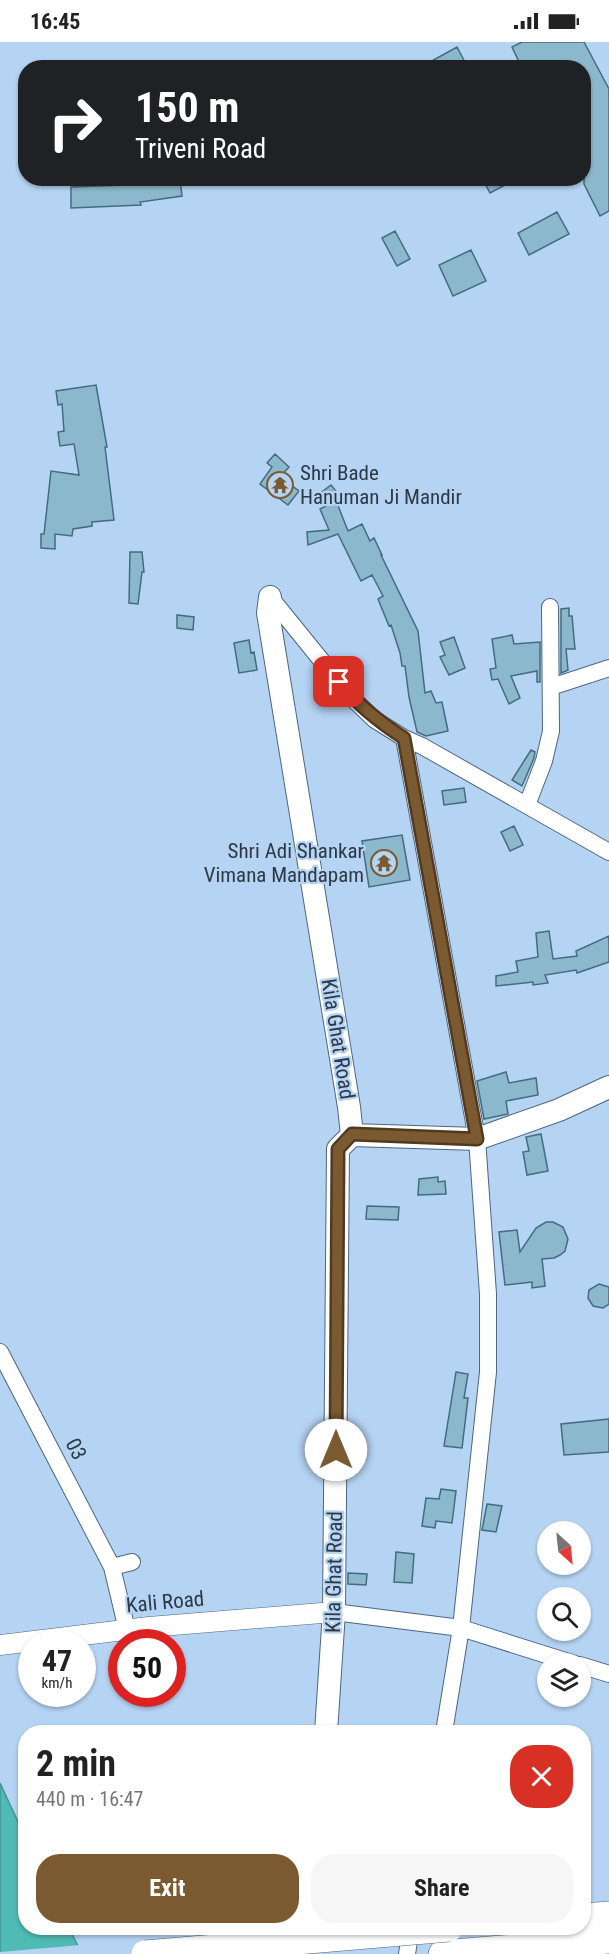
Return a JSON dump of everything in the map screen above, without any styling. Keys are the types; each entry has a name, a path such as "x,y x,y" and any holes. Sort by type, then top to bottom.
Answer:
{"highway":[{"path":"591,1916 609,1915"},
{"path":"145,1954 367,1935"},
{"path":"457,1953 609,1940"}],"main road":[{"name":"Kila Ghat Road","path":"270,597 268,613 352,1134 338,1149 334,1612 326,1725"},
{"path":"352,1134 477,1139 558,1110 609,1087"},
{"path":"311,1954 312,1935"}],"street":[{"path":"270,597 351,697 375,720 609,852"},
{"path":"527,805 544,761 551,731 550,607"},
{"path":"551,687 609,668"},
{"path":"404,738 477,1139 488,1294 488,1372 461,1628 445,1725"},
{"name":"03","path":"0,1352 112,1568 127,1629"},
{"path":"112,1568 132,1562"},
{"path":"334,1612 461,1628 540,1653"},
{"name":"Kali Road","path":"138,1629 334,1612"},
{"name":"Kali Road","path":"0,1645 108,1632"},
{"path":"591,1668 609,1674"},
{"path":"407,1954 410,1935"}],"shaded area":[{"path":"0,1783 18,1822 18,1935 72,1935 82,1954 0,1954"}],"pier":[{"path":"81,1945 85,1954 0,1954 0,1952"}],"building":[{"path":"522,42 584,42 609,89 609,211 600,216 585,186 591,186 591,60 518,60 512,47"},
{"path":"457,47 464,60 433,60"},
{"path":"181,186 182,196 140,202 141,205 71,208 71,187"},
{"path":"486,186 503,186 490,193"},
{"path":"557,212 569,234 529,255 518,233"},
{"path":"395,231 410,259 397,266 382,238"},
{"path":"471,250 486,281 453,296 439,265"},
{"path":"96,385 107,447 105,447 114,520 92,522 92,526 73,529 72,536 55,534 55,549 41,548 41,534 44,534 51,471 79,475 74,444 60,446 58,432 64,431 62,404 58,405 56,391"},
{"path":"275,454 289,467 280,477 299,491 288,505 260,484 272,467 267,463"},
{"path":"331,485 339,495 335,498 348,531 362,524 370,541 374,538 418,631 425,693 431,691 436,703 442,702 448,731 426,736 417,732 405,666 402,666 391,625 389,626 378,599 383,596 372,575 361,581 338,534 308,545 307,532 329,530 320,509 326,506 318,495"},
{"path":"130,552 142,552 144,572 142,572 138,604 129,603"},
{"path":"569,608 569,616 572,616 575,649 566,649 568,670 561,673 561,609"},
{"path":"177,615 194,617 193,630 177,628"},
{"path":"512,635 514,644 540,642 540,682 537,682 537,671 511,676 520,698 509,704 498,679 492,680 490,669 496,668 492,639"},
{"path":"454,637 465,668 449,675 440,657 445,655 440,642"},
{"path":"249,640 257,670 239,673 234,643"},
{"path":"531,750 535,752 534,758 522,786 512,780"},
{"path":"464,788 466,802 444,805 442,791"},
{"path":"514,826 523,845 510,851 501,832"},
{"path":"402,835 410,880 369,887 362,841"},
{"path":"549,931 553,959 577,956 576,951 609,936 609,962 577,973 576,970 545,975 548,983 533,985 533,982 496,986 496,976 518,972 516,961 538,957 536,933"},
{"path":"506,1072 509,1083 536,1078 538,1095 506,1101 508,1114 484,1119 477,1081"},
{"path":"541,1134 548,1171 527,1175 523,1152 529,1151 526,1137"},
{"path":"438,1177 438,1182 445,1181 446,1194 418,1195 419,1179"},
{"path":"367,1206 399,1207 398,1220 366,1219"},
{"path":"546,1222 553,1222 563,1227 568,1239 565,1251 560,1255 542,1259 545,1286 532,1288 532,1282 505,1285 499,1232 517,1230 520,1252 536,1228"},
{"path":"599,1284 609,1287 609,1304 603,1308 593,1306 588,1298 589,1290"},
{"path":"456,1372 468,1374 464,1398 468,1398 462,1448 444,1446"},
{"path":"609,1419 609,1452 564,1455 561,1424"},
{"path":"441,1489 456,1491 452,1523 436,1521 435,1528 422,1526 426,1498 439,1499"},
{"path":"487,1504 502,1506 496,1532 482,1530"},
{"path":"396,1552 414,1554 412,1583 394,1582"},
{"path":"348,1573 367,1574 366,1585 348,1584"}],"place":[{"name":"Shri Bade Hanuman Ji Mandir","path":"280,485"},
{"name":"Shri Adi Shankar Vimana Mandapam","path":"384,863"}],"route":[{"path":"336,1450 338,1149 352,1134 477,1139 404,738 375,720 339,682"}]}
